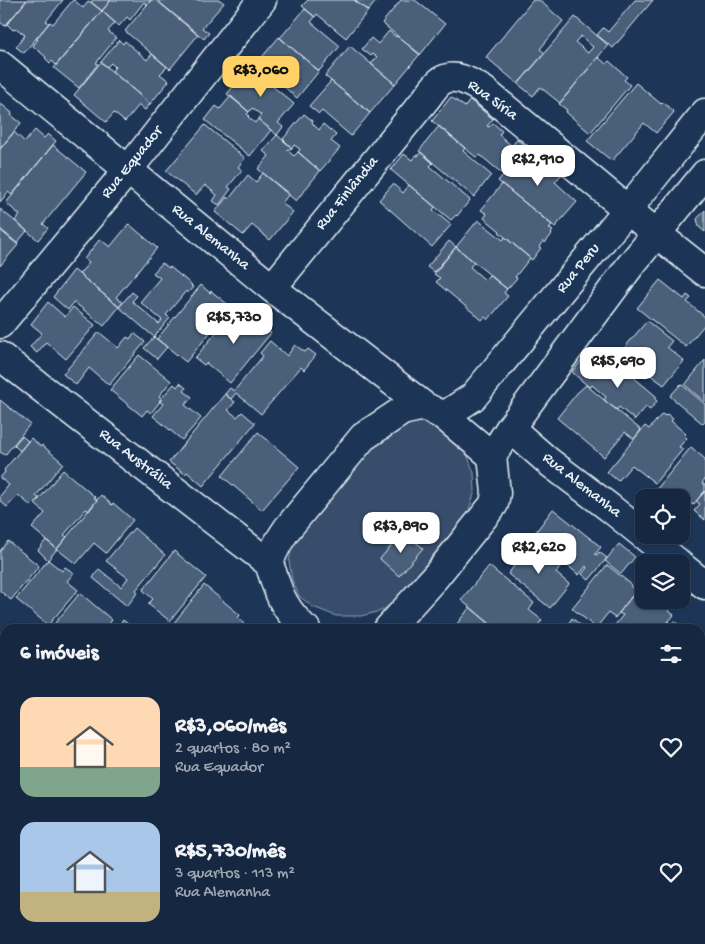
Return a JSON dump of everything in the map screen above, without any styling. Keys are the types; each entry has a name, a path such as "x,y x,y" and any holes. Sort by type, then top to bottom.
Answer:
{"street":[{"name":"Rua Equador","path":"0,324 128,170 258,2"},
{"name":"Rua Alemanha","path":"0,65 272,288 434,411"},
{"name":"Rua Síria","path":"425,100 440,81 449,78 466,80 483,90 657,234"},
{"name":"Rua Finlândia","path":"272,288 425,100"},
{"name":"Rua Peru","path":"270,564 277,544 287,529 363,436 402,411 434,411 473,397 705,113"},
{"path":"393,624 436,576 494,504 496,493 492,456 510,428 630,266 705,174"},
{"path":"657,234 705,272"},
{"name":"Rua Austrália","path":"0,356 270,564"},
{"path":"434,411 492,456"},
{"name":"Rua Alemanha","path":"510,428 549,462 668,554"},
{"path":"270,564 282,601 300,624"},
{"path":"690,573 705,585"}],"shaded area":[{"path":"409,421 434,424 465,449 474,473 475,491 468,513 395,602 381,611 361,616 336,616 313,607 299,596 292,580 289,561 292,545 302,525 377,437"}],"building":[{"path":"0,0 27,0 5,26 0,22"},
{"path":"27,0 63,0 46,21 49,23 24,53 16,47 25,35 17,29 13,30 7,24"},
{"path":"73,0 83,8 89,1 102,11 56,65 52,61 50,63 33,46 38,39 36,39 50,22 53,24"},
{"path":"93,0 111,0 102,11 91,2"},
{"path":"111,0 151,0 147,5 144,2 130,20 127,17 119,26 102,11"},
{"path":"151,0 156,0 198,35 170,69 125,31"},
{"path":"161,0 220,0 224,3 202,28 209,33 204,39 159,2"},
{"path":"308,0 354,0 368,11 346,38 317,14 315,17 302,6"},
{"path":"354,0 377,0 368,11"},
{"path":"401,0 415,0 445,24 420,55 382,23"},
{"path":"533,0 539,0 563,21 540,49 545,53 518,84 486,57"},
{"path":"635,0 653,0 613,48 597,35 603,28 608,32"},
{"path":"305,9 315,17 311,22 340,46 319,71 280,38"},
{"path":"102,11 115,23 108,31 116,38 79,88 54,68"},
{"path":"575,17 608,45 560,103 540,87 533,96 518,84","holes":["581,36 593,47 588,53 575,42"]},
{"path":"389,31 420,54 395,84 371,64 377,57 373,54 371,56 362,49 371,38 378,44"},
{"path":"279,37 319,71 297,98 257,63"},
{"path":"119,40 123,44 125,41 147,60 152,54 167,67 160,74 169,81 150,104 112,71 115,67 111,63 107,67 101,62"},
{"path":"350,46 395,84 370,113 325,76"},
{"path":"598,57 606,64 609,61 627,77 624,80 630,85 590,133 559,104"},
{"path":"101,62 150,104 145,110 139,105 125,122 114,113 106,122 74,95"},
{"path":"252,64 268,77 265,80 294,104 278,123 283,127 277,135 258,119 261,115 252,108 249,112 227,94"},
{"path":"331,81 370,113 351,136 322,111 319,114 309,106"},
{"path":"636,83 661,104 663,102 674,112 656,133 644,123 612,161 587,141"},
{"path":"231,96 249,112 247,114 248,117 255,123 258,119 271,130 250,156 205,120 216,106 220,109"},
{"path":"451,97 465,107 470,100 493,119 487,126 489,127 493,123 502,131 499,135 512,146 517,139 526,147 504,175 480,155 477,158 432,121"},
{"path":"0,103 21,123 0,149"},
{"path":"304,114 313,121 312,123 319,130 323,124 336,135 331,141 340,148 320,171 298,152 300,149 294,145 292,148 283,139"},
{"path":"205,125 245,158 238,167 242,170 228,187 231,189 219,205 213,201 217,195 205,185 196,195 166,171"},
{"path":"439,126 465,148 463,151 491,175 474,197 419,151"},
{"path":"35,130 44,138 48,134 56,141 12,195 8,192 0,202 0,149 14,132 25,142"},
{"path":"277,135 292,148 287,150 294,156 298,152 320,171 296,201 258,169 269,156 263,151"},
{"path":"53,145 86,172 43,224 48,228 38,240 15,221 20,215 6,203"},
{"path":"526,147 561,175 555,182 577,202 555,227 498,181"},
{"path":"421,152 433,163 430,166 470,200 457,216 451,220 391,170 404,154 412,160"},
{"path":"263,173 289,194 282,203 293,212 270,240 252,225 243,235 215,212 227,197 229,199 248,175 256,182"},
{"path":"393,184 403,193 409,185 435,207 433,210 451,225 432,247 379,200"},
{"path":"502,184 552,225 549,228 553,231 552,234 545,243 543,241 539,247 541,248 532,260 484,218 487,214 481,210"},
{"path":"0,209 27,231 17,243 0,229"},
{"path":"705,210 705,232 699,227 697,219"},
{"path":"478,220 503,240 505,237 530,258 507,289 456,247"},
{"path":"129,224 157,248 116,297 123,303 119,307 79,274 89,263 84,259 100,239 110,247"},
{"path":"0,230 18,245 0,266"},
{"path":"449,241 456,247 434,272 427,267"},
{"path":"456,247 474,262 470,267 485,280 489,275 507,289 504,293 508,296 488,320 485,317 482,320 436,282 440,278 434,274"},
{"path":"162,263 170,267 193,287 188,293 186,291 166,315 170,318 154,337 119,307 132,292 137,296 132,301 159,324 162,320 140,302 160,278 153,273"},
{"path":"74,270 119,307 104,326 74,302 68,310 53,297"},
{"path":"660,280 684,299 687,295 691,298 687,302 705,317 705,324 686,347 637,308"},
{"path":"201,285 231,307 186,362 157,339"},
{"path":"48,302 65,317 73,307 95,325 66,359 46,342 37,353 30,347 42,333 31,324"},
{"path":"238,306 271,333 230,383 206,363 204,365 195,358"},
{"path":"647,321 672,341 667,347 684,361 664,385 649,374 646,377 619,354"},
{"path":"99,332 118,348 127,337 130,339 134,333 145,342 109,385 89,368 76,385 63,374"},
{"path":"154,337 167,347 157,359 144,348"},
{"path":"270,341 287,356 295,345 305,352 308,349 316,355 304,370 301,367 261,414 236,393 231,399 225,394 230,388 234,391 263,356 260,353"},
{"path":"139,355 171,381 159,396 162,399 151,413 147,410 142,416 110,390"},
{"path":"613,360 657,397 655,399 657,401 650,410 646,407 635,420 619,407 617,410 604,400 606,397 592,385 590,388 572,372 581,361 599,377"},
{"path":"705,360 705,402 685,385"},
{"path":"180,383 186,388 184,391 192,397 185,405 201,418 182,440 153,416 163,404 159,401 174,384 177,387"},
{"path":"681,384 705,404 705,421 703,424 670,396"},
{"path":"586,385 641,430 634,439 625,432 604,457 557,418"},
{"path":"225,394 235,402 228,410 237,417 242,412 255,423 203,486 187,472 185,474 169,462"},
{"path":"0,400 30,424 5,455 0,452"},
{"path":"662,414 665,416 667,414 673,419 671,421 686,434 684,436 687,438 679,447 683,449 655,483 632,465 618,481 607,472 645,426 649,429"},
{"path":"258,432 299,467 262,510 222,476"},
{"path":"22,436 28,441 20,451 14,445"},
{"path":"31,438 63,463 36,496 39,498 31,506 18,495 7,507 0,501 0,496 9,485 0,478 5,472 4,470"},
{"path":"691,447 705,459 705,479 702,483 705,485 705,491 693,505 690,503 690,489 657,489"},
{"path":"63,470 97,500 89,511 86,509 64,535 67,537 57,549 32,528 45,513 35,504"},
{"path":"705,491 705,520 694,511 700,504 696,501"},
{"path":"101,495 133,520 106,553 94,543 76,564 57,549"},
{"path":"553,509 601,547 595,554 597,555 599,552 607,558 589,580 582,574 587,568 586,566 579,575 562,561 560,564 551,557 553,554 532,537"},
{"path":"134,528 165,555 136,590 138,592 127,606 93,578 99,569 121,587 128,578 106,561"},
{"path":"403,532 423,548 399,576 380,559"},
{"path":"46,540 57,549 48,560 38,550"},
{"path":"8,541 39,566 11,600 0,591 0,551"},
{"path":"534,543 561,566 556,573 569,584 550,608 508,574 527,549"},
{"path":"619,544 635,557 621,574 605,561"},
{"path":"174,551 206,577 170,621 148,604 153,599 143,590"},
{"path":"48,560 62,571 65,567 74,573 67,581 78,590 49,624 16,599"},
{"path":"607,565 632,585 630,586 635,592 615,618 608,613 599,624 591,624 572,608"},
{"path":"489,566 534,603 529,610 542,620 539,624 490,624 461,600"},
{"path":"204,585 240,615 238,618 244,623 243,624 173,624"},
{"path":"635,592 635,609 669,609 674,615 666,624 616,624 623,615 619,613"},
{"path":"80,593 112,620 109,624 54,624"},
{"path":"470,607 490,624 457,624"},
{"path":"572,618 579,624 568,624"},
{"path":"123,620 128,624 120,624"}]}
